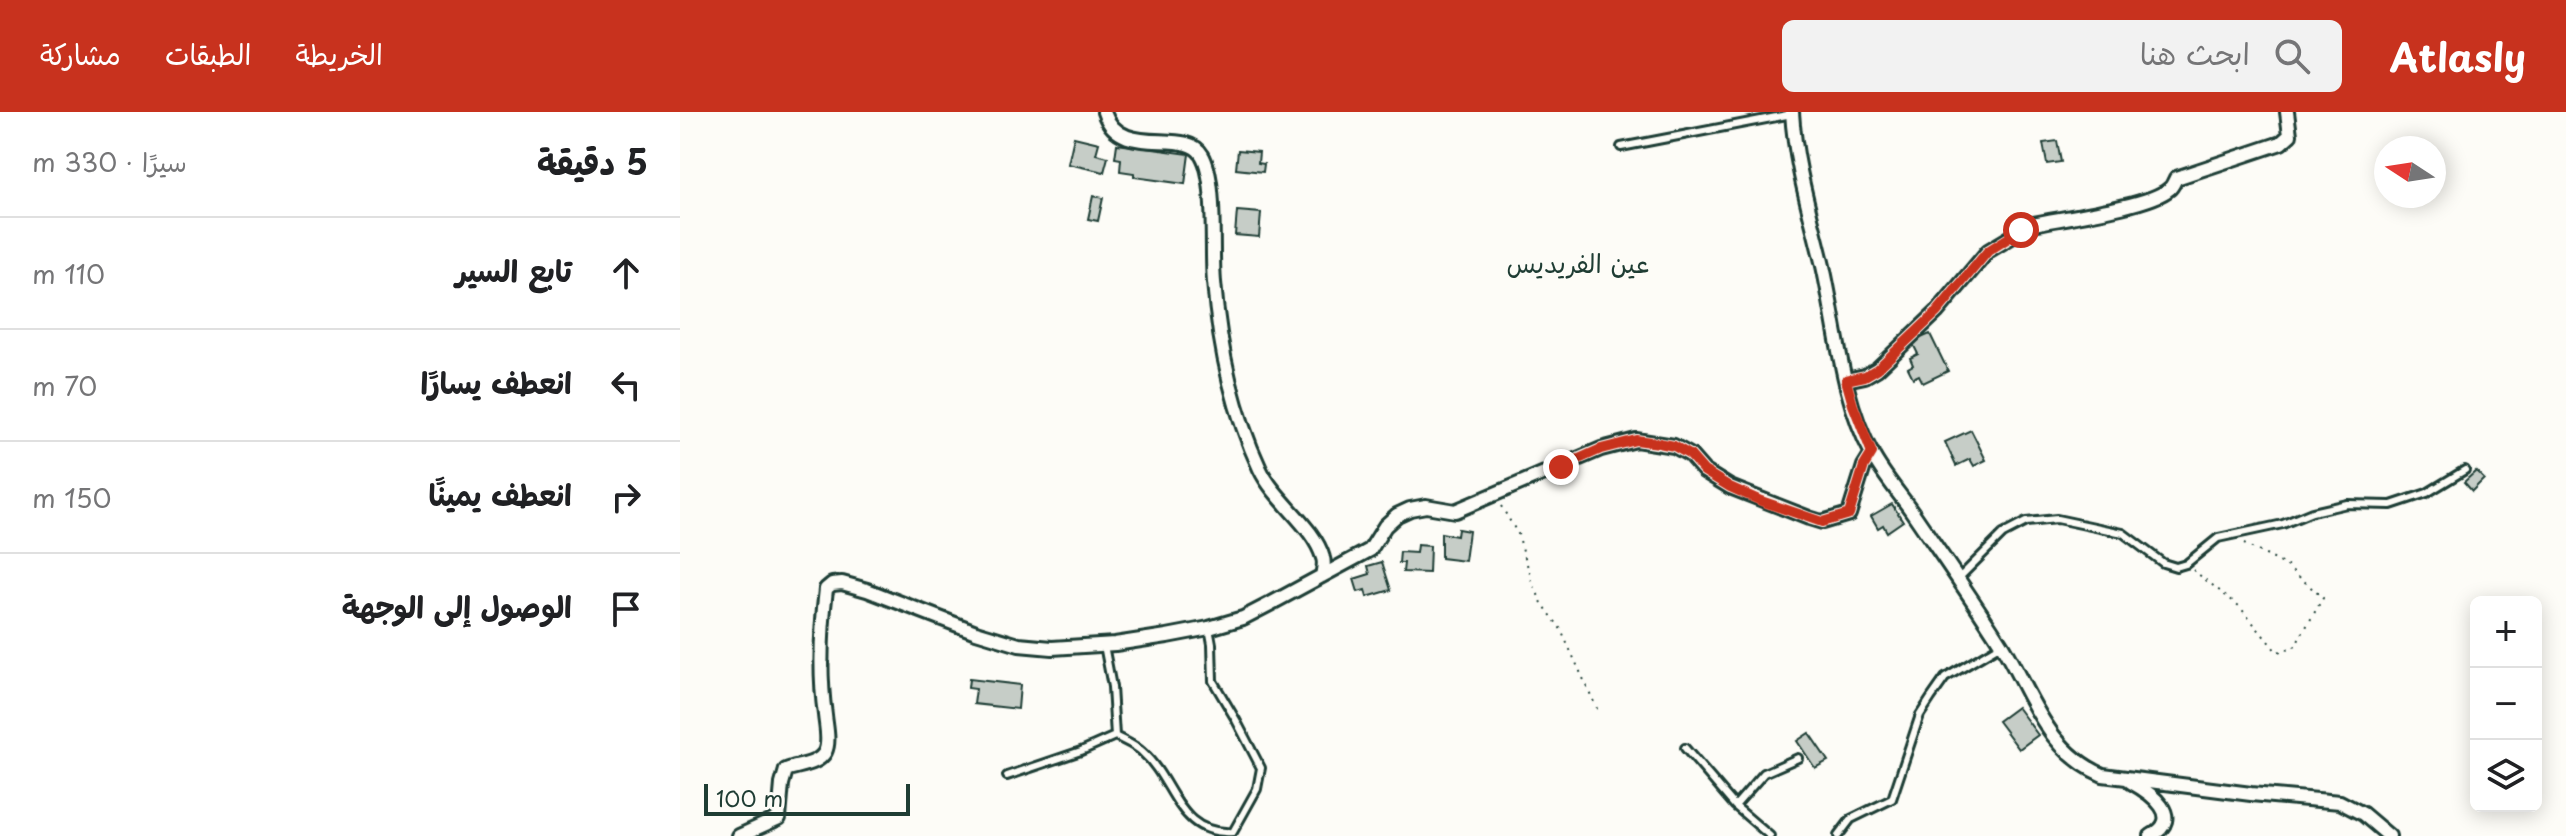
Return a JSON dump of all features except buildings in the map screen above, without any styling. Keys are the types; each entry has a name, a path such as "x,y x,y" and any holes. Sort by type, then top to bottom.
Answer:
{"street":[{"path":"1104,112 1108,123 1120,134 1192,145 1202,154 1209,184 1214,283 1234,401 1262,474 1304,527 1324,560 1322,576"},
{"path":"1846,380 1865,376 1877,369 1937,312 1988,251 2021,230 2033,224 2140,202 2166,192 2176,178 2281,143 2290,135 2287,112"},
{"path":"1792,113 1800,171 1846,380 1872,453 1959,578 2001,645 2040,717 2067,753 2086,768 2103,775 2340,802 2363,814 2389,836"},
{"path":"739,836 779,818 786,770 811,763 826,751 821,654 826,589 832,584 842,583 867,590 976,632 1019,645 1052,648 1104,645 1209,628 1243,618 1370,550 1385,526 1397,515 1426,506 1455,511 1601,449 1636,440 1674,446 1690,455 1704,471 1730,487 1822,522 1849,514 1864,466 1872,453"},
{"path":"2124,778 2149,791 2164,808 2165,820 2159,832 2151,836"}],"lane":[{"path":"1621,147 1792,113"},
{"path":"1959,578 2003,534 2026,522 2057,519 2123,533 2163,563 2176,567 2186,564 2218,538 2283,524 2312,512 2347,504 2391,505 2427,493 2465,470"},
{"path":"1115,736 1143,752 1197,830 1217,835 1233,832 1257,789 1261,768 1213,681 1209,628"},
{"path":"1104,645 1112,687 1115,736"},
{"path":"1838,836 1851,819 1892,799 1920,715 1945,678 2001,645"},
{"path":"1007,776 1115,736"},
{"path":"1685,748 1735,806 1770,836"},
{"path":"1735,806 1764,773 1798,758"}],"path":[{"path":"1496,494 1518,534 1533,584 1560,628 1599,713"},
{"path":"2186,564 2239,606 2277,652 2294,648 2323,598 2287,566 2228,536"}],"district":[{"name":"عين الفريديس","path":"1578,262"}],"route":[{"path":"1561,467 1601,449 1636,440 1659,443 1674,446 1690,455 1704,471 1761,501 1822,522 1849,514 1864,466 1872,453 1846,380 1865,376 1877,369 1937,312 1988,251 2021,230"}]}
